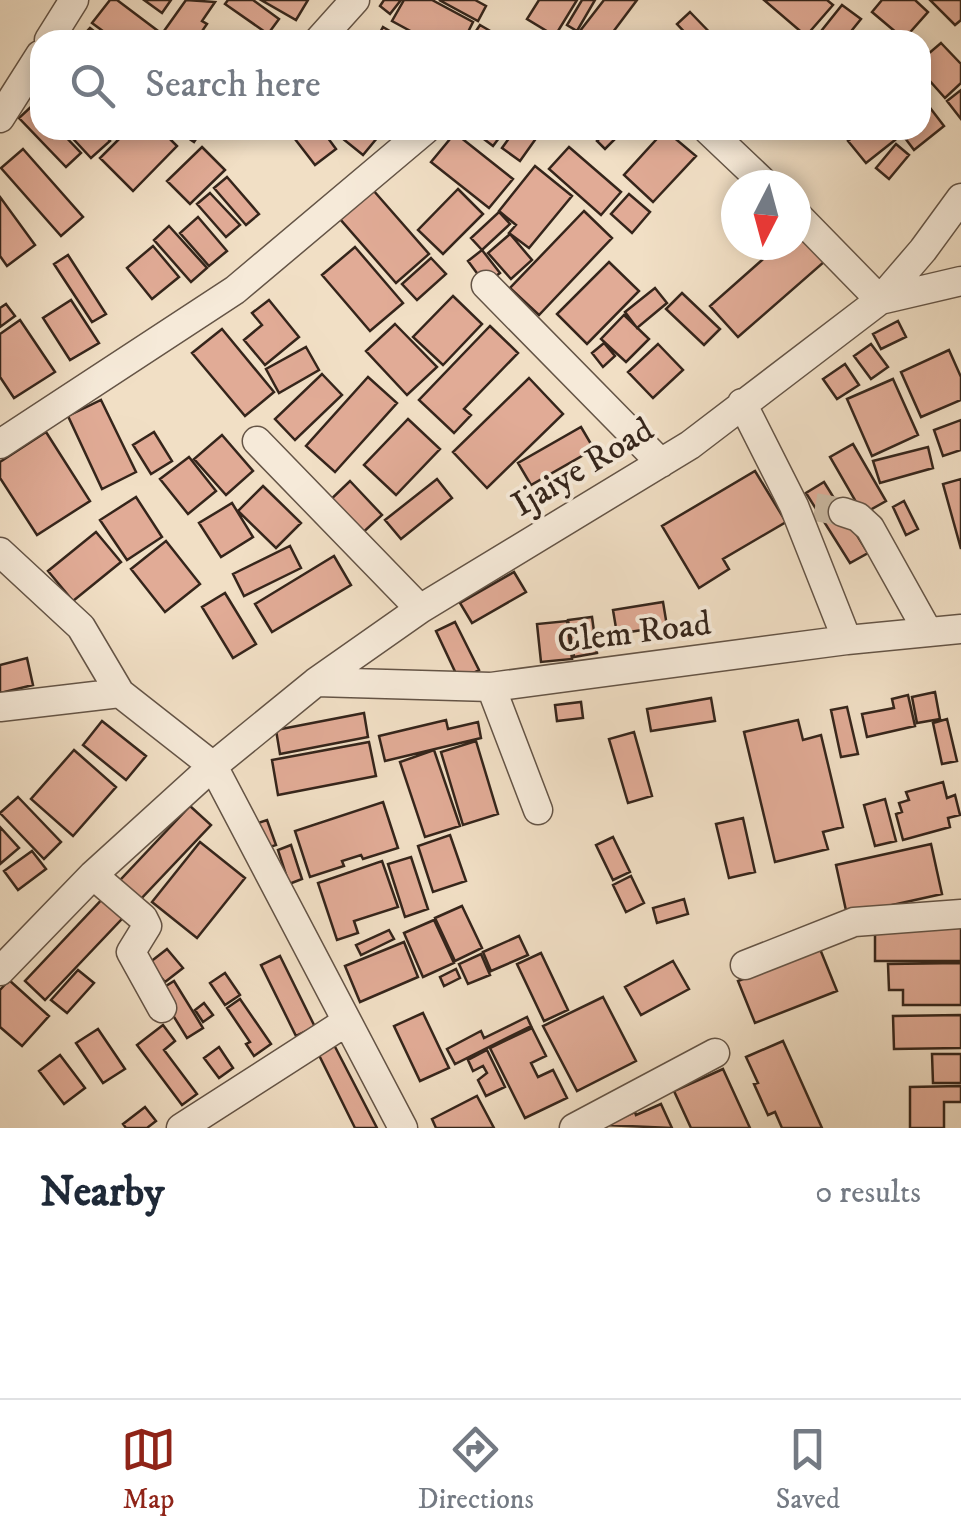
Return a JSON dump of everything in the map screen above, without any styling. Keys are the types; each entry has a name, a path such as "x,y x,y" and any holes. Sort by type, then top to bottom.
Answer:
{"street":[{"path":"55,30 74,0"},
{"path":"328,30 355,0"},
{"path":"0,118 30,70"},
{"path":"0,444 235,290 413,140"},
{"path":"719,140 750,170"},
{"name":"Ijaiye Road","path":"0,971 93,876 213,766 316,682 420,609 690,445 880,300 961,198"},
{"path":"811,229 880,300 961,280"},
{"path":"486,285 661,463"},
{"path":"742,403 804,506 848,640"},
{"path":"257,441 420,609"},
{"path":"843,512 858,517 870,528 928,632"},
{"path":"0,552 81,627 120,693 213,766 403,1128"},
{"name":"Clem Road","path":"316,682 492,687 848,640 960,633"},
{"path":"492,687 538,810"},
{"path":"0,707 120,693"},
{"path":"93,876 144,918 147,926 131,952 162,1008"},
{"path":"745,965 854,922 961,914"},
{"path":"181,1128 346,1022"},
{"path":"574,1128 714,1053"}],"building":[{"path":"110,0 117,0 157,30 101,30 92,23"},
{"path":"144,0 171,0 162,13"},
{"path":"186,0 215,2 202,21 207,24 203,30 165,30"},
{"path":"228,0 253,0 279,19 271,30 262,30 225,4"},
{"path":"261,0 308,0 296,20"},
{"path":"384,0 401,0 390,14 380,6"},
{"path":"404,0 432,0 473,22 469,30 409,30 392,21"},
{"path":"439,0 475,0 486,6 478,21"},
{"path":"539,0 577,0 559,30 545,30 527,19"},
{"path":"582,0 595,0 578,30 567,25"},
{"path":"604,0 637,0 614,30 581,30"},
{"path":"764,0 827,0 833,5 811,30 799,30"},
{"path":"882,0 915,0 928,12 912,30 893,30 872,12"},
{"path":"930,0 961,0 961,20 955,25"},
{"path":"842,5 861,19 852,30 822,30"},
{"path":"690,12 707,30 683,30 677,24"},
{"path":"941,43 961,64 961,83 945,98 931,82 931,52"},
{"path":"961,90 961,119 947,101"},
{"path":"30,108 30,129 19,118"},
{"path":"931,109 944,126 931,136"},
{"path":"40,140 69,140 81,153 66,167"},
{"path":"74,140 109,140 110,141 91,158"},
{"path":"118,140 171,140 177,146 133,191 100,158"},
{"path":"296,140 329,140 336,149 315,165"},
{"path":"344,140 375,140 363,155"},
{"path":"449,140 464,140 513,179 489,208 431,162"},
{"path":"508,140 535,140 520,161 502,148"},
{"path":"598,140 614,140 605,149"},
{"path":"656,140 677,140 696,156 653,202 624,175"},
{"path":"849,140 895,140 866,163"},
{"path":"906,140 926,140 914,150"},
{"path":"896,144 909,155 889,179 876,168"},
{"path":"202,147 225,170 190,204 167,181"},
{"path":"569,147 621,192 601,215 549,169"},
{"path":"23,149 83,217 61,236 1,168"},
{"path":"535,166 572,196 529,248 509,233 516,225 499,211"},
{"path":"227,177 259,214 246,225 214,188"},
{"path":"458,189 483,214 443,254 418,230"},
{"path":"373,190 429,254 396,283 340,219"},
{"path":"210,193 240,225 226,237 197,204"},
{"path":"629,194 650,212 632,233 611,214"},
{"path":"0,197 35,245 7,266 0,256"},
{"path":"584,211 612,238 539,315 510,288"},
{"path":"499,212 510,224 482,250 471,238"},
{"path":"198,217 227,251 209,266 180,233"},
{"path":"169,226 207,268 191,282 154,240"},
{"path":"510,234 532,260 511,279 488,253"},
{"path":"153,246 179,277 152,299 127,268"},
{"path":"355,247 403,303 370,331 322,275"},
{"path":"811,247 824,262 738,337 710,306 762,260 811,260"},
{"path":"482,250 500,273 485,284 468,261"},
{"path":"68,255 106,314 92,322 54,264"},
{"path":"431,258 446,274 417,300 402,284"},
{"path":"609,262 639,291 587,344 557,314"},
{"path":"655,288 667,303 637,328 625,312"},
{"path":"682,293 720,329 704,345 666,309"},
{"path":"453,296 482,324 443,365 413,337"},
{"path":"71,300 99,343 70,360 43,318"},
{"path":"269,300 299,337 265,365 244,340 262,325 252,313"},
{"path":"6,304 15,316 0,327 0,308"},
{"path":"624,315 649,339 626,362 601,339"},
{"path":"20,320 55,372 14,398 0,377 0,334"},
{"path":"898,321 906,337 881,349 873,334"},
{"path":"395,324 437,367 407,395 366,351"},
{"path":"490,326 518,353 464,409 471,415 454,433 419,400"},
{"path":"222,329 274,392 245,416 192,353"},
{"path":"604,343 615,356 603,367 592,353"},
{"path":"658,344 683,370 653,398 628,372"},
{"path":"871,344 888,367 871,379 854,356"},
{"path":"306,347 319,370 279,393 266,369"},
{"path":"949,350 961,377 961,400 921,417 901,372"},
{"path":"845,364 859,385 837,399 823,379"},
{"path":"322,374 342,395 295,440 275,419"},
{"path":"368,377 397,403 335,472 306,446"},
{"path":"529,378 563,414 487,488 453,452"},
{"path":"893,379 918,435 872,456 847,399"},
{"path":"101,400 136,472 102,489 68,416"},
{"path":"408,419 440,449 396,495 364,465"},
{"path":"961,420 961,450 943,456 934,430"},
{"path":"581,427 594,449 531,485 518,463"},
{"path":"46,432 90,501 37,535 0,478 0,462"},
{"path":"154,432 172,461 151,474 133,445"},
{"path":"222,435 253,471 226,495 194,459"},
{"path":"853,444 886,501 863,514 830,457"},
{"path":"928,447 933,468 880,483 873,461"},
{"path":"189,457 216,491 188,514 160,479"},
{"path":"755,471 786,522 723,559 729,569 699,588 662,526"},
{"path":"437,479 452,498 401,539 385,520"},
{"path":"961,479 961,549 943,484"},
{"path":"350,481 382,515 358,537 326,504"},
{"path":"824,482 868,553 850,563 806,493"},
{"path":"263,486 301,523 276,548 238,511"},
{"path":"136,497 162,537 127,560 100,520"},
{"path":"904,501 918,529 906,535 893,507"},
{"path":"232,503 253,537 221,557 199,523"},
{"path":"96,532 121,562 73,601 48,571"},
{"path":"166,541 200,584 165,612 131,569"},
{"path":"290,546 301,568 244,596 233,574"},
{"path":"334,556 351,585 272,632 255,604"},
{"path":"514,572 526,592 472,623 460,603"},
{"path":"225,593 256,644 233,658 202,607"},
{"path":"663,602 667,626 617,634 613,610"},
{"path":"592,617 597,653 574,657 568,620"},
{"path":"567,621 572,659 541,662 537,624"},
{"path":"455,622 479,670 459,680 436,631"},
{"path":"27,658 33,685 0,693 0,665"},
{"path":"935,692 940,719 917,723 912,697"},
{"path":"908,695 915,726 867,737 862,714 894,708 892,699"},
{"path":"711,698 715,721 651,731 647,709"},
{"path":"581,702 583,718 557,721 555,705"},
{"path":"847,707 858,754 841,757 831,710"},
{"path":"364,713 368,737 280,754 276,730"},
{"path":"947,719 957,761 942,764 933,723"},
{"path":"446,720 448,729 478,722 481,738 385,761 379,736"},
{"path":"798,720 803,740 821,735 843,827 823,832 828,849 775,862 744,732"},
{"path":"102,721 146,756 126,780 83,745"},
{"path":"634,732 652,796 628,803 609,739"},
{"path":"476,741 498,814 463,825 441,752"},
{"path":"369,742 376,776 278,795 272,760"},
{"path":"74,750 116,787 73,836 31,799"},
{"path":"434,750 460,826 425,837 400,762"},
{"path":"943,782 947,798 955,795 960,815 948,818 950,827 903,840 896,814 902,812 899,803 909,800 906,792"},
{"path":"18,797 61,842 44,859 0,813"},
{"path":"885,799 896,841 875,846 864,805"},
{"path":"383,802 398,848 342,861 344,866 310,877 295,831"},
{"path":"190,806 211,825 45,1000 25,981"},
{"path":"743,818 755,872 729,878 716,824"},
{"path":"267,820 276,845 267,848 258,823"},
{"path":"0,827 19,848 0,864"},
{"path":"450,835 466,881 433,892 418,846"},
{"path":"613,837 630,872 613,880 596,845"},
{"path":"200,842 245,878 197,938 152,902"},
{"path":"931,844 942,894 847,915 836,865"},
{"path":"291,845 302,879 289,884 278,850"},
{"path":"32,851 46,869 18,890 4,871"},
{"path":"411,857 428,909 405,917 388,864"},
{"path":"382,861 398,907 354,921 358,933 337,940 318,883"},
{"path":"631,876 644,903 626,912 613,885"},
{"path":"684,899 688,914 657,923 653,908"},
{"path":"462,906 482,948 455,961 435,918"},
{"path":"434,920 454,963 423,977 404,933"},
{"path":"961,921 961,961 875,961 875,922"},
{"path":"389,930 394,939 361,955 356,945"},
{"path":"519,936 528,955 491,971 483,952"},
{"path":"404,942 418,977 360,1002 345,966"},
{"path":"167,949 183,968 165,982 149,963"},
{"path":"820,949 837,991 755,1023 738,981"},
{"path":"541,953 568,1010 544,1021 517,964"},
{"path":"481,954 490,975 468,984 459,964"},
{"path":"280,956 315,1027 296,1036 261,965"},
{"path":"673,961 689,989 641,1015 625,987"},
{"path":"961,963 961,1005 903,1005 903,990 889,990 888,964"},
{"path":"456,969 460,978 444,986 440,977"},
{"path":"78,970 94,983 67,1013 51,1000"},
{"path":"225,973 240,995 225,1005 210,983"},
{"path":"9,980 49,1016 22,1046 0,1027 0,990"},
{"path":"174,981 203,1028 187,1038 158,991"},
{"path":"603,997 636,1061 577,1091 543,1026"},
{"path":"240,999 271,1044 254,1056 246,1044 250,1042 227,1008"},
{"path":"204,1003 213,1015 203,1022 195,1010"},
{"path":"423,1013 449,1068 420,1081 394,1026"},
{"path":"961,1015 961,1048 894,1049 893,1016"},
{"path":"527,1017 531,1026 455,1064 447,1049 481,1031 484,1038"},
{"path":"163,1025 175,1041 164,1050 197,1094 182,1105 137,1045"},
{"path":"532,1028 546,1056 531,1063 538,1077 553,1070 567,1098 525,1118 490,1048"},
{"path":"98,1029 125,1069 103,1083 76,1043"},
{"path":"331,1039 377,1128 355,1128 315,1047"},
{"path":"783,1041 822,1128 782,1128 775,1112 768,1115 754,1084 758,1083 746,1057"},
{"path":"219,1047 233,1068 219,1078 204,1058"},
{"path":"487,1050 505,1087 486,1096 478,1080 487,1073 483,1066 473,1071 468,1060"},
{"path":"932,1054 961,1054 961,1083 933,1083"},
{"path":"60,1055 85,1088 64,1104 39,1071"},
{"path":"723,1069 750,1128 691,1128 674,1091"},
{"path":"961,1086 961,1102 944,1102 944,1128 910,1128 910,1087"},
{"path":"477,1096 494,1128 436,1128 432,1119"},
{"path":"661,1104 672,1128 604,1125 635,1112 636,1115"},
{"path":"145,1107 156,1121 147,1128 126,1128 123,1124"}],"tunnel":[{"path":"815,507 843,512"}]}
